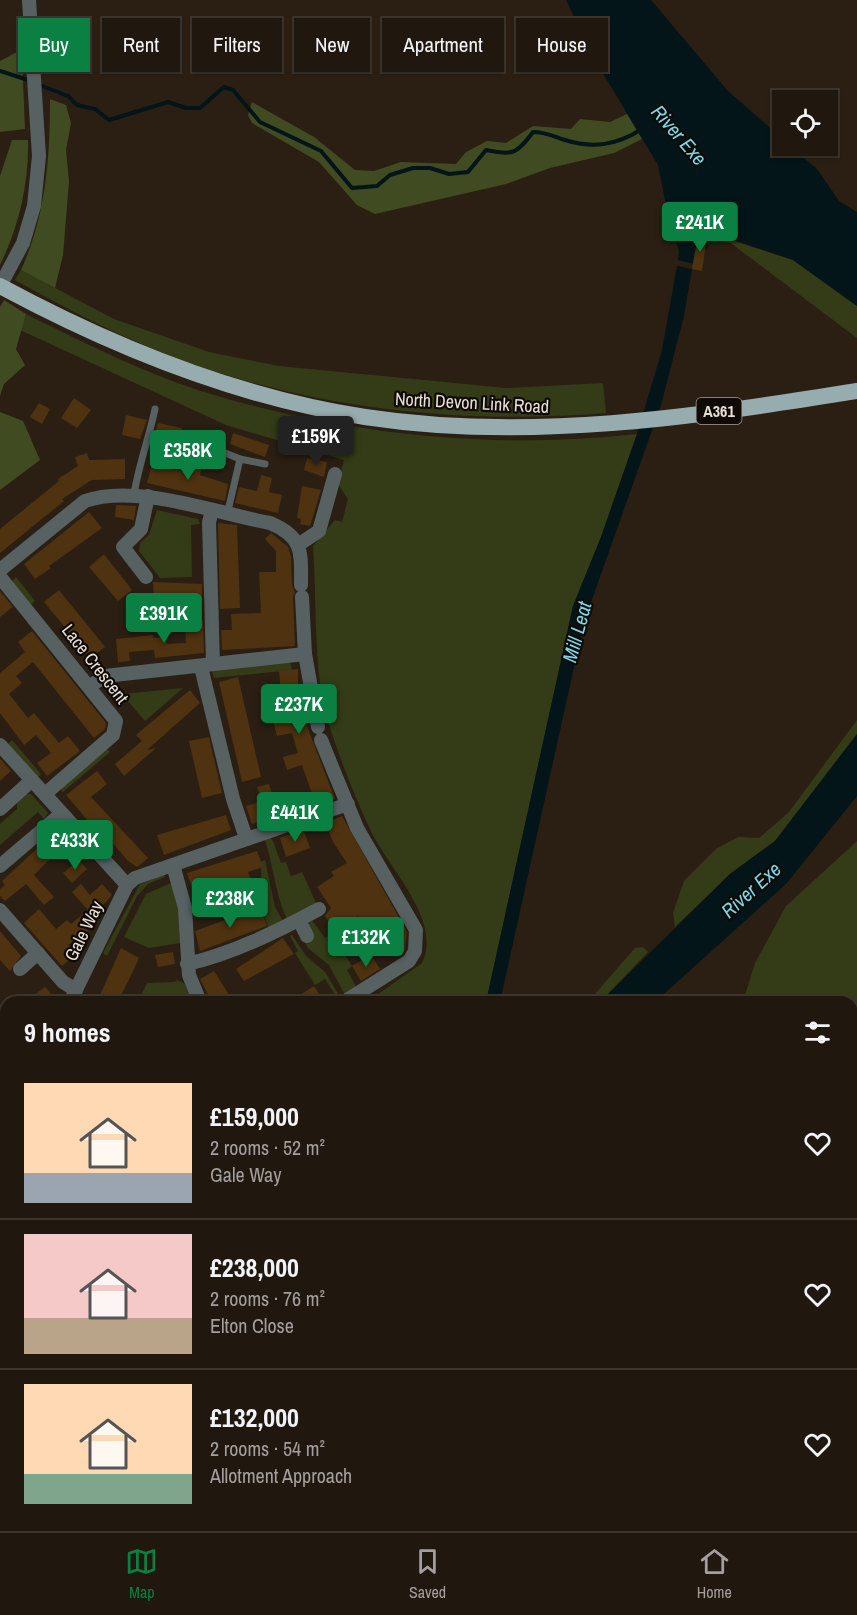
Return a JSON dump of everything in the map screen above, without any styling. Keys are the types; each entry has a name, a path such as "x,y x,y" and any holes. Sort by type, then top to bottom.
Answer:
{"highway":[{"name":"North Devon Link Road","path":"0,286 81,327 158,361 258,394 365,417 496,427 581,426 681,416 857,391"}],"street":[{"path":"0,286 23,243 34,206 39,156 29,0"},
{"path":"298,544 319,531 335,474"},
{"path":"0,570 85,501 101,495 148,496 270,523 285,529 298,544 301,554 305,654 320,733 368,849 412,918 416,930 417,941 409,961 354,996"},
{"path":"146,577 123,547 141,529 148,496"},
{"path":"212,511 209,522 207,665 230,789 246,838"},
{"name":"Lace Crescent","path":"0,577 112,713 116,729 113,735 45,794"},
{"path":"90,686 105,676 305,654"},
{"path":"0,745 127,885 135,878 173,864 348,804"},
{"path":"0,809 32,780"},
{"path":"0,866 61,814"},
{"path":"173,864 185,908 187,964 196,996"},
{"name":"Gale Way","path":"73,996 127,885"},
{"path":"187,964 206,960 319,909"},
{"path":"0,910 73,996"},
{"path":"299,920 307,936"},
{"path":"20,969 38,953"}],"lane":[{"path":"134,494 142,451 150,436 155,409"},
{"path":"218,450 240,459 265,464"},
{"path":"228,515 240,459"}],"green space":[{"path":"18,53 18,72 23,72 25,129 0,132 0,61"},
{"path":"50,99 66,105 71,123 66,150 69,182 63,255 55,288 21,270 36,229 45,186"},
{"path":"252,102 314,137 355,170 374,171 401,162 456,164 466,152 487,141 506,143 533,126 571,129 580,119 610,122 627,114 642,139 614,153 550,168 506,184 375,214 357,205 319,162 252,123 248,115"},
{"path":"12,140 28,140 27,172 22,204 13,235 0,265 0,176"},
{"path":"724,238 793,260 857,306 857,338"},
{"path":"21,270 114,319 209,352 279,366 506,388 603,383 606,413 486,416 426,413 308,396 250,382 193,364 106,328 15,280"},
{"path":"4,300 26,314 16,349 25,365 4,384 0,396 0,307"},
{"path":"26,314 118,359 166,379 265,409 370,429 424,436 477,439 584,439 637,434 601,537 573,606 487,996 375,996 422,963 426,946 425,929 419,912 378,844 358,803 327,718 319,677 313,546 335,520 342,522 348,499 338,484 344,460 226,425 20,330"},
{"path":"0,412 23,421 40,460 0,490"},
{"path":"157,510 198,519 200,524 191,525 192,577 160,578 139,551 140,543 149,535"},
{"path":"16,577 35,601 31,605 12,581"},
{"path":"290,661 292,670 214,678 212,672 216,669"},
{"path":"183,688 145,721 122,694"},
{"path":"857,720 857,734 775,841 730,874 675,927 673,913 684,881 716,849 738,837 759,838 789,812"},
{"path":"12,740 41,774 37,778 8,744"},
{"path":"106,748 110,752 63,792 60,788"},
{"path":"27,794 31,794 48,813 44,819 38,812 0,845 0,824 17,809 17,802"},
{"path":"269,836 281,863 286,862 291,876 302,872 317,905 288,921 280,901 264,838"},
{"path":"857,841 857,996 745,996 755,963 786,906"},
{"path":"265,860 275,907 284,923 269,929 262,911 261,862"},
{"path":"164,874 165,877 148,884 137,896 107,956 103,953 140,884"},
{"path":"173,882 181,922 180,943 149,948 124,937 146,894"},
{"path":"311,919 325,938 332,935 352,966 347,970 357,989 345,995 329,965 308,948 303,939"},
{"path":"292,935 306,956 325,972 339,996 336,996 325,979 315,985 295,953 298,951 290,936"},
{"path":"643,947 648,952 606,996 593,996 635,948"},
{"path":"177,980 185,984 190,996 141,996 147,983"}],"water":[{"name":"River Exe","path":"566,0 651,0 728,91 772,129 772,156 802,156 817,169 839,201 857,212 857,306 793,260 719,235 710,238 707,248 695,254 693,264 678,260 679,251 669,220 658,165 602,72 608,72 608,18 575,18"},
{"name":"Mill Leat","path":"677,266 692,269 684,316 661,405 584,622 501,996 487,996 573,606 601,537 637,434 662,350"},
{"name":"River Exe","path":"857,734 857,796 786,884 662,996 606,996 730,874 775,841"}],"building":[{"path":"698,235 707,236 702,271 692,269"},
{"path":"74,398 91,410 77,428 61,418"},
{"path":"39,403 50,409 42,424 30,417"},
{"path":"126,415 147,420 140,439 122,435"},
{"path":"158,423 182,428 178,446 153,441"},
{"path":"233,433 269,445 265,457 230,444"},
{"path":"87,453 89,460 125,459 125,479 92,480 62,499 64,501 0,553 0,529 59,481 58,479 78,466 75,457"},
{"path":"307,458 327,462 324,477 304,470"},
{"path":"191,459 203,462 200,475 228,484 225,501 147,483 152,464 188,473"},
{"path":"261,475 272,478 269,492 282,495 278,513 235,503 239,487 257,491"},
{"path":"302,486 321,490 310,526 300,524 301,519 297,518"},
{"path":"116,505 136,506 134,520 115,517"},
{"path":"89,512 102,528 49,566 51,568 35,579 24,564"},
{"path":"218,523 237,525 240,608 220,609"},
{"path":"271,533 288,547 291,556 292,585 295,592 293,597 295,646 222,650 221,630 232,630 231,614 261,613 259,572 276,572 276,551 265,539"},
{"path":"104,554 132,590 118,601 89,567"},
{"path":"153,582 202,584 202,601 154,600"},
{"path":"59,590 105,647 90,658 44,602"},
{"path":"0,591 13,607 0,617"},
{"path":"203,620 204,653 155,658 154,650 129,652 130,661 118,662 116,639 153,635 153,638 166,637 167,644 186,643 185,621"},
{"path":"32,631 106,723 105,729 94,738 33,662 16,676 22,683 9,694 28,718 34,713 59,743 68,736 80,751 47,776 37,763 51,753 36,735 24,745 0,713 0,673 25,652 18,642"},
{"path":"298,669 298,686 308,729 335,799 316,805 302,765 287,770 283,757 298,753 292,733 277,736 266,694 281,692 279,671"},
{"path":"238,677 261,777 242,782 219,682"},
{"path":"190,690 200,703 147,750 156,748 124,776 115,764 142,741 136,735"},
{"path":"209,737 222,793 202,798 189,741"},
{"path":"0,758 11,771 0,781"},
{"path":"97,771 107,784 91,797 148,858 137,867 128,861 98,826 95,829 66,795"},
{"path":"269,784 273,797 289,792 295,810 252,824 246,806 262,801 257,787"},
{"path":"226,815 231,830 164,855 157,835"},
{"path":"342,816 407,932 405,950 399,956 392,956 394,940 384,923 368,933 358,916 334,931 325,916 331,908 317,887 334,876 331,872 347,863 333,842 325,823"},
{"path":"303,829 310,848 286,857 280,838"},
{"path":"57,830 67,842 34,875 54,897 44,905 26,884 5,901 0,896 0,889 5,885 2,881"},
{"path":"257,851 263,867 248,872 253,886 216,899 217,902 205,906 199,890 193,891 187,873"},
{"path":"79,860 87,869 72,883 63,873"},
{"path":"81,884 90,895 102,884 112,895 93,916 99,922 68,945 76,954 62,966 24,923 39,909 56,929 67,920 71,924 88,910 72,892"},
{"path":"260,907 267,926 200,951 195,931"},
{"path":"0,931 21,956 10,971 0,960"},
{"path":"283,938 294,954 244,981 236,969"},
{"path":"121,948 139,958 121,996 100,996"},
{"path":"173,952 175,964 158,967 155,955"},
{"path":"371,955 380,969 361,981 352,966"},
{"path":"214,971 229,995 209,996 200,979"},
{"path":"314,986 320,996 299,996"},
{"path":"45,987 53,996 34,996"}],"waterway":[{"path":"0,71 31,81"},
{"path":"37,84 68,96 77,105 95,109 109,120 168,102 186,108 200,108 224,87 233,90 260,122 321,151 352,188 377,186 390,175 413,168 430,168 449,174 468,172 486,150 502,153 513,152 533,132 545,133 575,143 595,145 623,139 642,129"}]}
